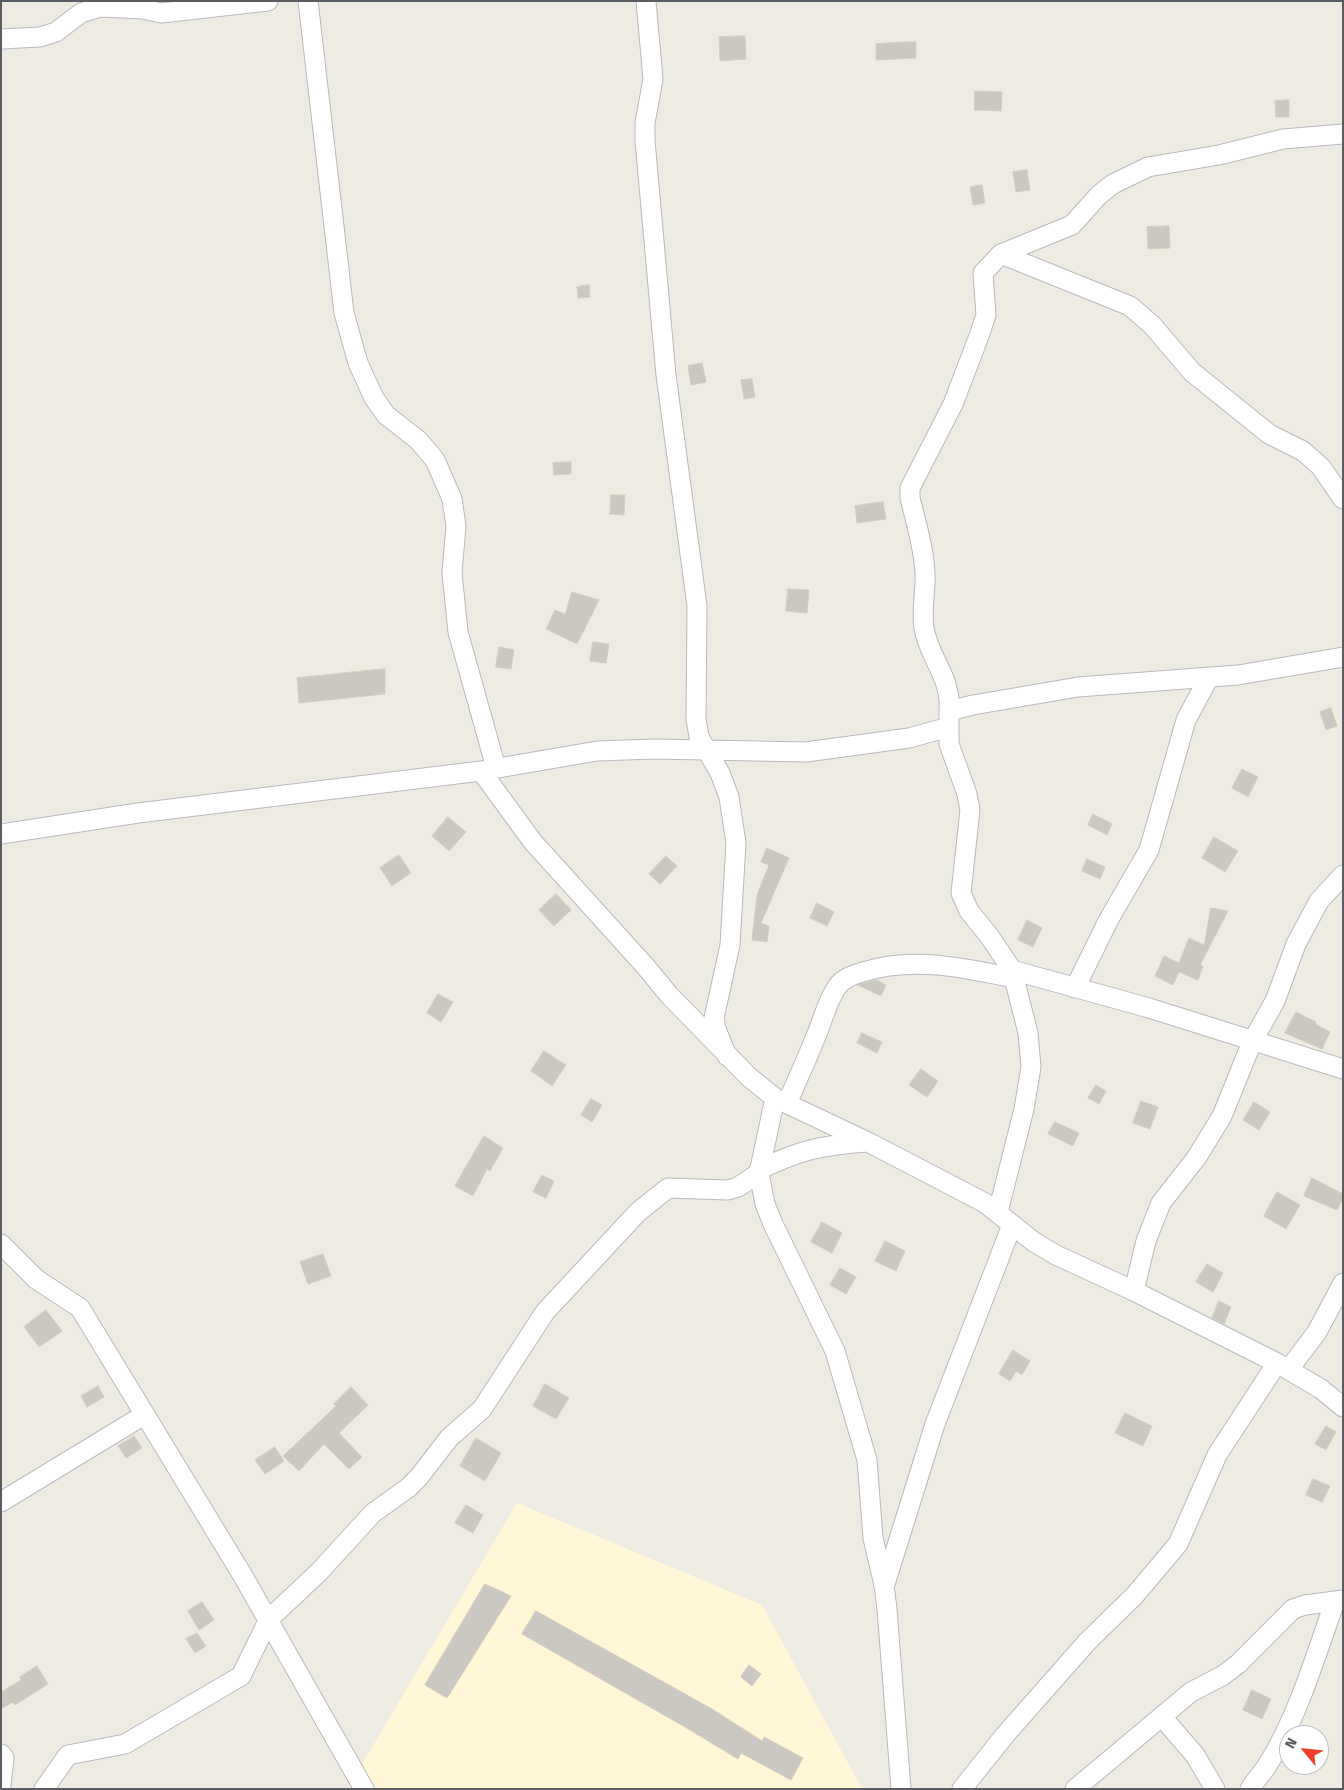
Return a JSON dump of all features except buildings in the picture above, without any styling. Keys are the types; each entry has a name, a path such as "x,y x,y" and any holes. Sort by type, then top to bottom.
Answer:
{"street":[{"path":"1,39 40,37 56,32 81,13 100,7 143,8 161,13 268,1"},
{"path":"308,1 344,312 358,363 374,398 386,415 418,440 435,460 452,499 456,526 452,573 458,632 488,769 533,842 646,967 668,995 749,1077 781,1100 868,1142 985,1203 1056,1256 1134,1291 1282,1366 1321,1389 1343,1407"},
{"path":"646,1 653,79 645,123 645,141 666,375 697,606 696,719 699,738 720,773 729,797 736,843 730,945 714,1018 716,1029 728,1056"},
{"path":"998,1212 1024,1109 1031,1067 1028,1034 1013,974 990,937 969,910 961,893 970,810 967,794 949,744 950,698 948,684 928,643 923,626 924,558 910,498 910,488 953,404 979,336 986,315 983,273 1002,254 1072,225 1099,195 1113,184 1148,167 1219,155 1283,139 1343,134"},
{"path":"1002,254 1130,306 1152,325 1192,372 1269,434 1303,451 1315,462 1339,491 1343,499"},
{"path":"1,834 138,813 488,769 597,751 705,750 806,752 909,738 973,705 1078,687 1208,679 1343,657"},
{"path":"1075,988 1108,918 1148,850 1186,720 1208,679"},
{"path":"1134,1291 1146,1241 1156,1213 1197,1157 1222,1116 1252,1042 1274,1001 1288,962 1319,901 1343,875"},
{"path":"901,1789 884,1585 873,1538 867,1460 835,1351 773,1224 765,1204 759,1171 781,1100 811,1050 837,986 849,976 874,968 900,964 950,966 1013,974 1149,1008 1252,1042 1343,1069"},
{"path":"44,1789 68,1755 126,1744 241,1676 269,1620 319,1572 372,1513 408,1488 449,1438 482,1409 545,1312 638,1212 668,1188 728,1190 738,1188 759,1171 799,1151 833,1144 868,1142"},
{"path":"884,1585 935,1424 1012,1225"},
{"path":"1,1244 36,1279 80,1308 269,1620 364,1789"},
{"path":"962,1789 1087,1642 1135,1595 1178,1544 1218,1455 1282,1366 1317,1332 1343,1282"},
{"path":"1,1502 144,1415"},
{"path":"1075,1789 1191,1692 1222,1676 1238,1664 1293,1609 1305,1605 1339,1601 1287,1727 1268,1764 1250,1789"},
{"path":"1162,1717 1195,1755 1215,1789"},
{"path":"1,1754 4,1758 1,1785"}],"shaded area":[{"path":"517,1503 762,1605 862,1789 376,1789 361,1766"}]}
